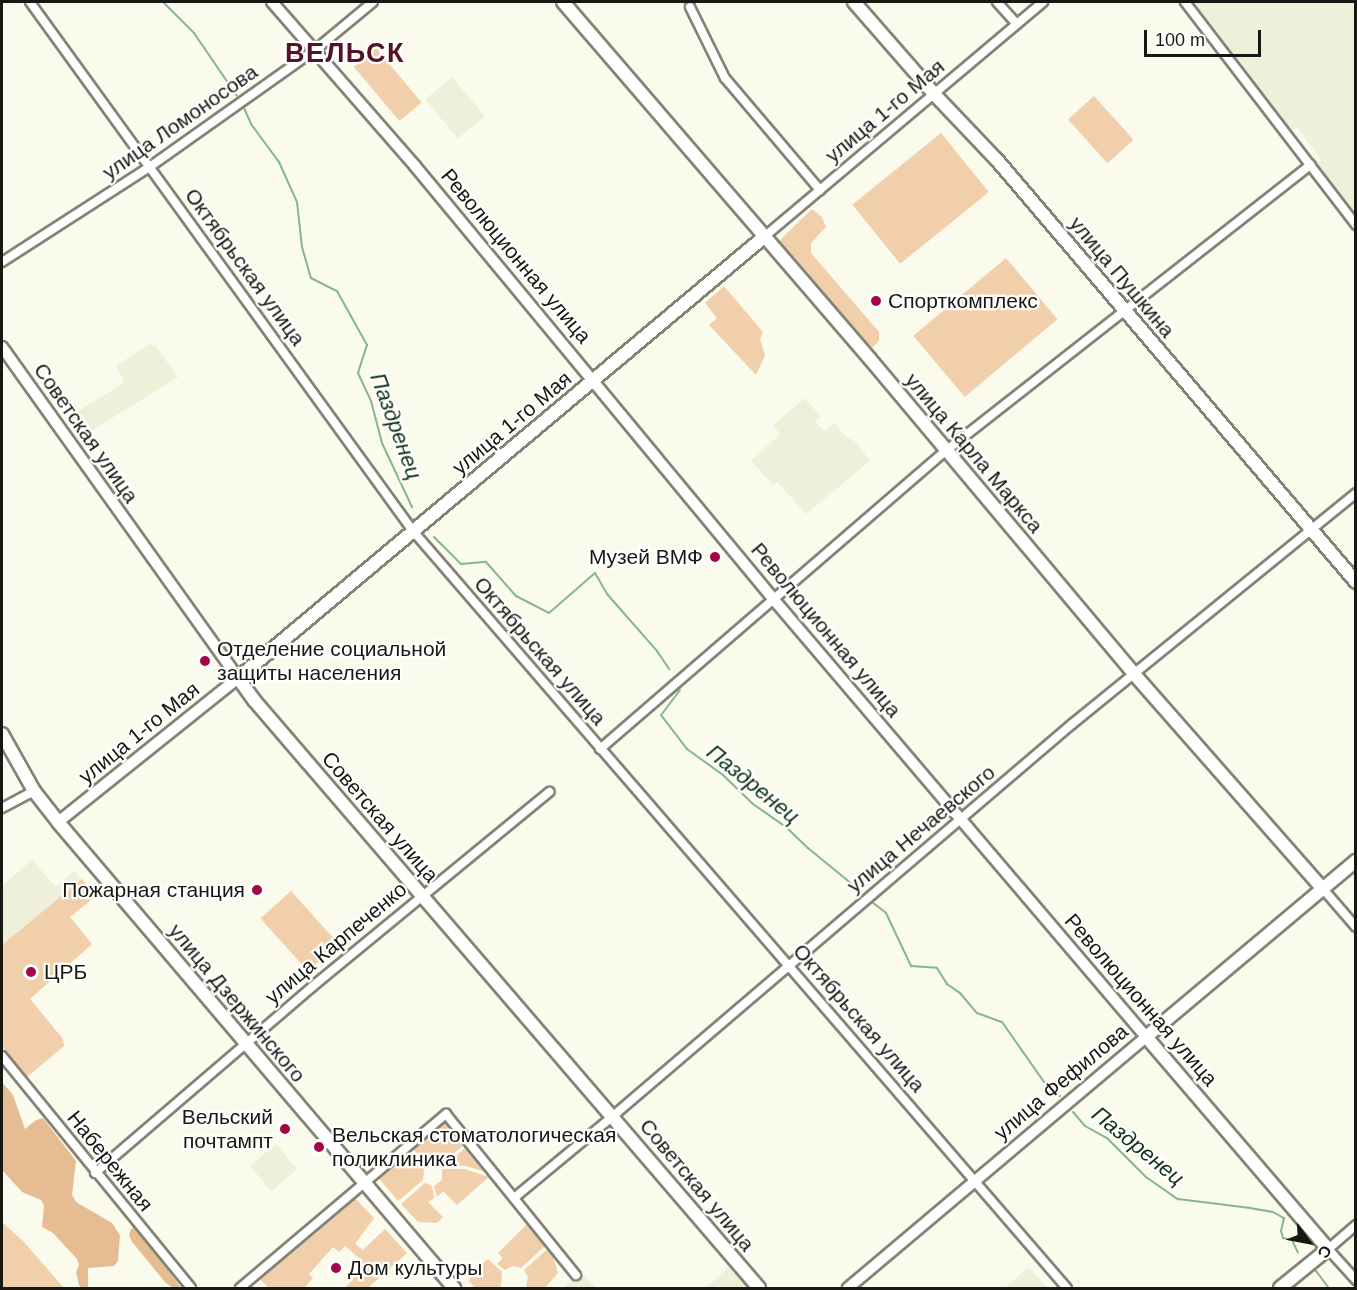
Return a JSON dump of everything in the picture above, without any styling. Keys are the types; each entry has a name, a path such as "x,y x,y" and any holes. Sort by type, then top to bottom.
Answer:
{"main road":[{"name":"улица Карла Маркса","path":"563,2 947,450 1134,674 1323,888"},
{"name":"улица Пушкина","path":"854,2 935,95 997,160 1356,582"},
{"name":"улица 1-го Мая","path":"238,678 764,237"},
{"name":"Советская улица","path":"238,678 759,1288"},
{"name":"улица Дзержинского","path":"2,734 34,790 58,822 454,1288"},
{"name":"улица Фефилова","path":"1146,1037 1356,861"},
{"name":"Революционная улица","path":"1146,1037 1328,1249"},
{"path":"1280,1288 1328,1249"}],"street":[{"name":"Октябрьская улица","path":"30,2 413,531 1067,1288"},
{"name":"Революционная улица","path":"272,2 594,381 775,601 1146,1037"},
{"name":"улица Ломоносова","path":"2,262 150,166 315,50 373,2"},
{"path":"997,2 1016,23"},
{"name":"улица 1-го Мая","path":"764,237 1043,2"},
{"path":"1185,2 1356,225"},
{"path":"690,7 725,78 820,190"},
{"path":"600,749 775,601 861,522 947,450 1310,165"},
{"name":"Советская улица","path":"2,348 238,678"},
{"name":"улица Нечаевского","path":"514,1198 1134,674 1356,493"},
{"name":"улица 1-го Мая","path":"58,822 238,678"},
{"path":"2,808 34,790"},
{"name":"улица Карпеченко","path":"95,1173 422,895 549,792"},
{"name":"улица Карла Маркса","path":"1323,888 1356,927"},
{"name":"улица Фефилова","path":"848,1288 1146,1037"},
{"name":"Набережная","path":"2,1056 191,1288"},
{"path":"240,1288 446,1114 576,1275"},
{"path":"1328,1249 1356,1225"},
{"name":"Революционная улица","path":"1328,1249 1356,1280"}],"shaded area":[{"path":"1193,2 1355,2 1355,214 1317,164 1321,160 1297,127 1291,131"},
{"path":"376,48 422,102 399,121 354,67"},
{"path":"452,77 485,116 458,139 425,99"},
{"path":"1094,96 1133,140 1107,163 1068,119"},
{"path":"941,133 989,192 900,264 852,205"},
{"path":"812,209 822,217 826,227 811,243 811,253 879,332 879,341 872,348 866,346 783,251 780,240"},
{"path":"1006,258 1057,319 965,397 913,336"},
{"path":"724,286 763,332 760,339 765,355 756,375 709,325 717,318 705,303"},
{"path":"149,344 155,345 178,377 80,438 67,418 125,382 116,366"},
{"path":"805,398 821,417 815,421 824,431 835,423 843,434 857,443 870,461 806,514 777,482 773,485 751,461 780,434 773,425"},
{"name":"ЦРБ","path":"32,860 56,887 74,871 96,896 70,917 92,944 30,999 63,1039 64,1046 2,1046 2,886"},
{"name":"ЦРБ","path":"82,879 96,896 70,917 92,944 30,999 63,1039 64,1046 27,1077 2,1046 2,945"},
{"path":"291,891 339,944 308,971 261,918"},
{"path":"2,1082 13,1095 25,1129 36,1120 43,1118 76,1161 72,1195 76,1202 112,1223 120,1235 118,1261 114,1266 88,1268 88,1288 81,1288 79,1285 76,1272 79,1265 77,1259 53,1233 42,1227 44,1206 41,1200 22,1192 2,1170"},
{"path":"443,1121 451,1125 466,1143 439,1166 427,1165 411,1147"},
{"path":"276,1144 297,1169 271,1191 250,1166"},
{"path":"466,1147 490,1173 465,1166 445,1165"},
{"path":"410,1156 424,1168 423,1180 398,1201 377,1176 399,1157"},
{"path":"442,1169 464,1169 489,1177 457,1205 443,1191 437,1197 434,1186 442,1180"},
{"path":"425,1183 432,1186 434,1198 428,1202 443,1217 437,1223 418,1222 401,1204"},
{"path":"354,1197 374,1218 355,1244 363,1250 385,1229 407,1253 368,1288 345,1288 360,1271 353,1265 359,1258 345,1246 339,1252 333,1247 309,1274 313,1278 304,1288 269,1288 260,1279"},
{"path":"2,1222 24,1242 64,1288 2,1288"},
{"path":"529,1222 547,1244 521,1268 513,1266 505,1270 497,1264 503,1258 498,1253"},
{"path":"137,1226 152,1238 155,1252 181,1288 173,1288 165,1282 132,1242 129,1235 131,1229"},
{"path":"550,1247 558,1273 545,1288 526,1288 528,1277 524,1270"},
{"path":"488,1259 502,1272 501,1286 475,1288 469,1281 471,1272"},
{"path":"731,1265 752,1288 706,1288"},
{"path":"1029,1267 1047,1288 1004,1288"},
{"path":"581,1272 596,1288 563,1288"}],"waterway":[{"name":"Паздренец","path":"163,2 194,33 237,96"},
{"name":"Паздренец","path":"244,108 251,124 279,162 297,202 302,247 311,278 337,291 367,345 358,373 371,401 382,443 412,507"},
{"name":"Паздренец","path":"434,537 461,564 486,562 516,596 549,613 595,573 607,594 657,651 669,669"},
{"name":"Паздренец","path":"680,690 661,715 687,749 723,775 753,804 785,826 858,889"},
{"name":"Паздренец","path":"872,902 886,913 911,966 937,968 947,984 960,993 977,1013 1002,1022 1051,1092 1060,1096"},
{"name":"Паздренец","path":"1073,1112 1085,1126 1108,1139 1146,1177 1178,1199 1273,1212 1284,1218 1281,1231 1283,1238 1292,1240 1298,1253"},
{"name":"Паздренец","path":"1313,1267 1329,1288"}],"place":[{"name":"Спорткомплекс","path":"876,301"},
{"name":"Музей ВМФ","path":"715,557"},
{"name":"Отделение социальной защиты населения","path":"205,661"},
{"name":"Пожарная станция","path":"257,890"},
{"name":"ЦРБ","path":"31,972"},
{"name":"Вельский почтампт","path":"285,1129"},
{"name":"Вельская стоматологическая поликлиника","path":"319,1147"},
{"name":"Дом культуры","path":"336,1268"}],"district":[{"name":"ВЕЛЬСК","path":"345,54"}]}
